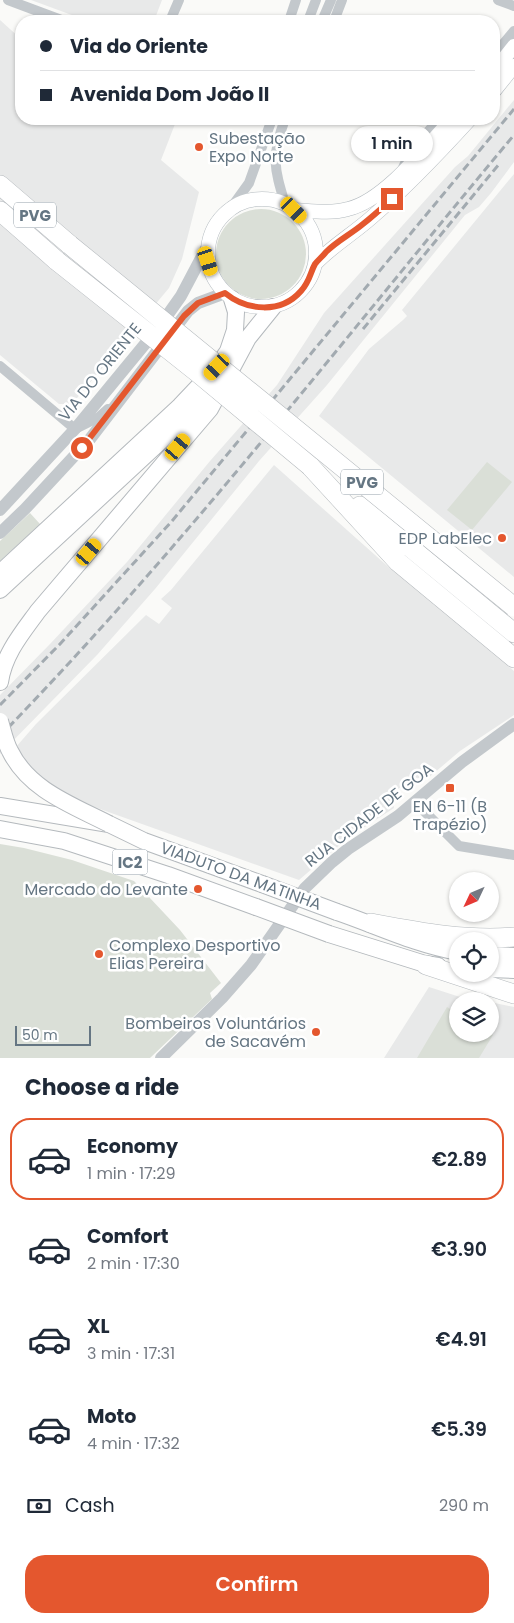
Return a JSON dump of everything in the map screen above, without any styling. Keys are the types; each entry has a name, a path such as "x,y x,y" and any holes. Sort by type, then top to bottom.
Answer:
{"highway":[{"name":"PVG","path":"0,185 70,246 514,607"},
{"name":"PVG","path":"0,211 57,260 198,373 514,633"},
{"path":"0,572 180,406 217,367 228,351 235,330 236,312 228,296"},
{"path":"0,682 14,644 38,611 210,409 255,327 273,307"},
{"path":"0,590 190,414 240,354"},
{"path":"310,466 398,562 514,658"},
{"path":"0,721 10,751 28,777 52,796 109,824"},
{"name":"VIADUTO DA MATINHA","path":"0,806 109,824 144,841 371,923"},
{"name":"VIADUTO DA MATINHA","path":"0,828 64,841 168,875 329,934 426,965"},
{"path":"371,923 435,935 514,937"},
{"name":"IC2","path":"371,923 412,941 449,950"},
{"path":"499,955 514,956"},
{"path":"426,965 514,994"},
{"name":"IC2","path":"426,965 449,966"},
{"path":"499,970 514,970"}],"main road":[{"path":"500,64 514,46"},
{"path":"500,84 514,66"},
{"path":"290,207 305,221 312,234 316,249 315,264 310,279 300,292 288,301 273,307 258,308 245,305 228,296 214,278 208,261 208,243 213,230 231,208 248,201 267,199 290,207 332,211 355,207 377,195 400,174 446,125"},
{"path":"315,264 332,247 372,217 419,174 464,125"}],"street":[{"path":"8,0 48,15"},
{"path":"173,15 179,0"},
{"path":"291,15 296,0"},
{"path":"310,15 316,0"},
{"path":"324,15 330,0"},
{"path":"336,15 342,0"},
{"path":"498,0 514,6"},
{"path":"500,48 514,31"},
{"path":"231,208 249,183 270,125"},
{"path":"283,125 277,142 276,174 290,207"},
{"path":"400,174 410,152 435,125"},
{"name":"VIA DO ORIENTE","path":"0,510 75,429 173,308 208,243"},
{"name":"VIA DO ORIENTE","path":"0,533 90,440 193,307 204,300 228,296"},
{"path":"0,366 75,429"},
{"path":"75,429 100,417 132,385"},
{"path":"41,492 70,451 75,429"},
{"name":"RUA CIDADE DE GOA","path":"161,1058 222,998 252,965 313,879 348,849 381,828 415,802 468,756 514,724"},
{"path":"415,802 459,846 514,855"}],"shaded area":[{"path":"31,0 162,0 156,15 72,15"},
{"path":"0,20 15,34 15,125 175,125 161,160 199,192 182,259 169,288 72,404 59,404 0,355"},
{"path":"514,100 514,162 491,193 479,207 465,215 327,385 259,461 155,589 97,655 0,754 0,695 127,562 210,461 277,385 324,313 455,167 468,156 493,125 500,125 500,117"},
{"path":"514,174 514,577 319,416 369,349 407,316 402,310"},
{"path":"261,209 278,213 293,222 302,237 306,254 302,271 293,286 278,295 261,299 244,295 229,286 220,271 216,254 220,237 229,222 244,213"},
{"path":"487,462 512,482 472,530 447,510"},
{"path":"274,465 393,571 514,671 514,715 460,751 427,779 411,777 392,795 394,808 348,838 299,880 66,795 39,777 24,760 16,747 36,724 146,615 159,624 172,608 161,599 171,590"},
{"path":"30,513 40,524 0,561 0,541"},
{"name":"Complexo Desportivo Elias Pereira","path":"0,844 72,860 134,881 180,930 221,983 210,993 212,999 150,1058 0,1058"},
{"path":"429,987 449,993 449,1042 499,1042 499,1004 514,1007 514,1058 384,1058"},
{"path":"447,1007 449,1008 449,1042 489,1042 479,1058 417,1058"}],"railway":[{"path":"0,705 60,644 172,521 514,109"},
{"path":"0,736 68,664 199,516 514,135"},
{"path":"363,329 500,163"}],"place":[{"name":"Subestação Expo Norte","path":"199,147"},
{"name":"EDP LabElec","path":"502,538"},
{"name":"EN 6-11 (B Trapézio)","path":"450,788"},
{"name":"Mercado do Levante","path":"198,889"},
{"name":"Complexo Desportivo Elias Pereira","path":"99,954"},
{"name":"Bombeiros Voluntários de Sacavém","path":"316,1032"}],"route":[{"path":"82,448 184,316 198,303 225,293 232,299 245,305 258,308 273,307 288,301 300,292 310,279 315,264 325,254 339,241 364,224 392,199"}]}
